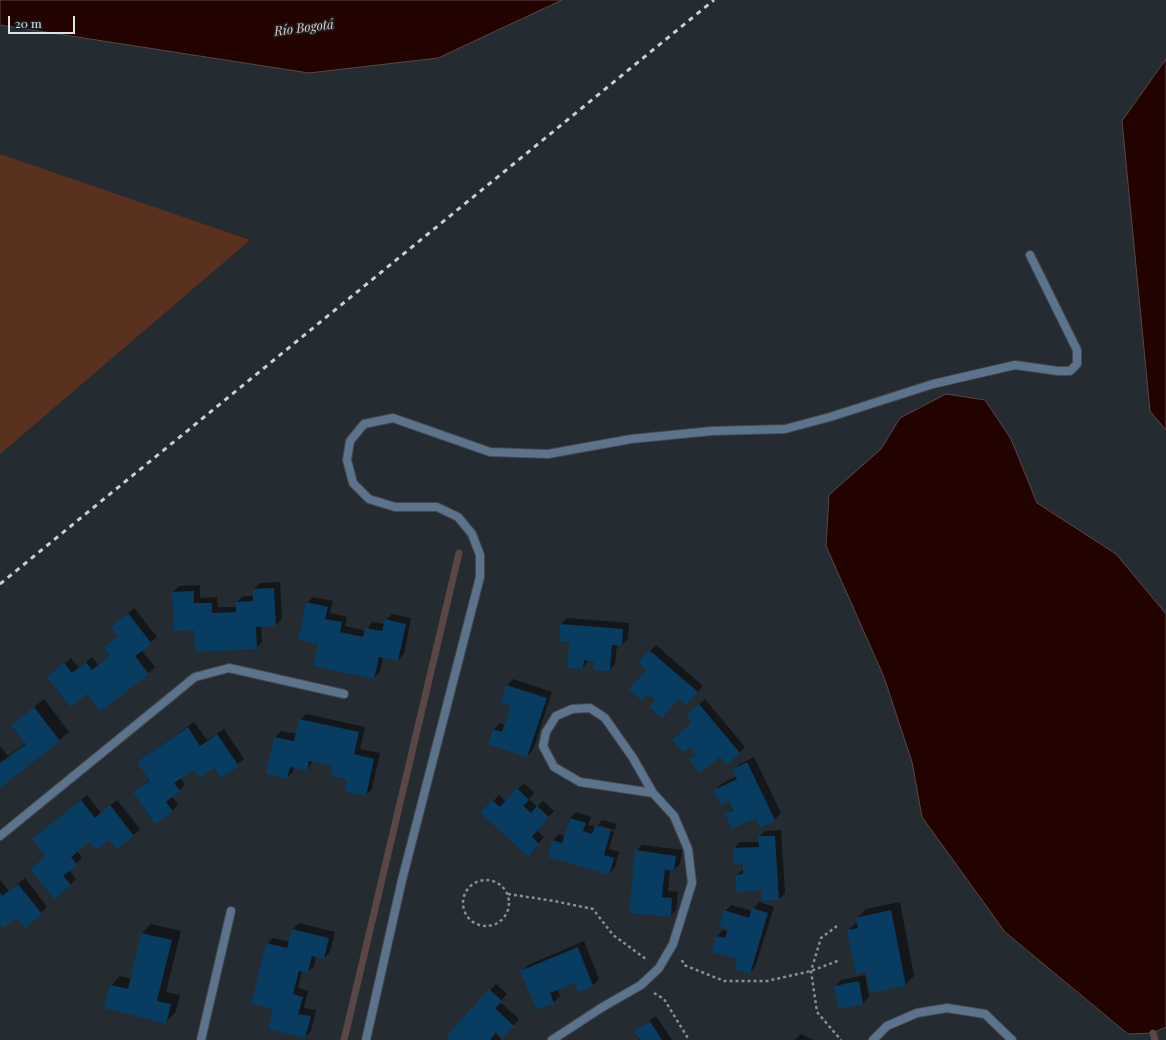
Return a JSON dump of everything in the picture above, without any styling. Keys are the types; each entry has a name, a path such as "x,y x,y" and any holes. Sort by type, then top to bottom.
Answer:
{"lane":[{"path":"366,1040 402,880 480,577 480,555 472,534 458,516 437,507 395,507 370,499 353,482 347,460 350,441 364,424 393,418 490,452 548,454 653,437 712,431 785,429 830,417 932,384 1015,365 1058,371 1070,371 1077,364 1077,350 1030,254"},
{"path":"0,836 195,677 229,668 344,694"},
{"path":"552,1040 601,1008 642,985 659,968 673,944 692,883 688,849 674,816 652,793 633,758 605,718 590,708 572,709 556,716 546,732 543,746 554,767 580,782 652,793"},
{"path":"201,1040 230,911"},
{"path":"873,1040 887,1026 917,1013 947,1008 985,1014 1012,1040"}],"path":[{"path":"508,894 509,911 499,923 492,926 478,925 472,921 464,910 464,895 468,888 482,880 498,882 508,894 593,909 613,935 659,968"},
{"path":"837,926 821,938 811,971 817,1012 841,1040"},
{"path":"673,944 684,965 724,981 767,981 811,971 840,960"},
{"path":"642,985 664,999 689,1040"}],"shaded area":[{"path":"0,154 250,240 0,454"}],"water":[{"name":"Río Bogotá","path":"0,0 562,0 438,58 309,73 0,25"},
{"path":"1166,59 1166,430 1150,411 1122,121"},
{"path":"946,394 985,400 1011,439 1037,503 1116,554 1166,614 1166,1027 1153,1033 1128,1034 1005,932 922,817 912,762 884,677 826,546 829,495 881,449 900,418"}],"building":[{"path":"274,588 276,626 256,627 257,649 195,652 194,630 174,631 172,592 194,591 194,603 212,603 212,613 236,612 236,602 253,601 253,589"},
{"path":"306,602 328,607 325,619 342,622 340,632 363,637 365,628 382,631 385,619 406,624 398,661 379,657 374,679 313,666 318,644 298,640"},
{"path":"128,613 152,644 135,656 149,674 100,712 87,694 71,707 47,677 64,663 72,673 86,662 92,670 110,655 104,648 118,636 111,627"},
{"path":"560,624 623,629 622,646 612,645 610,671 593,670 594,661 584,660 583,669 567,668 569,642 559,641"},
{"path":"649,650 698,692 686,705 678,699 662,718 649,707 655,700 647,694 642,701 629,689 646,670 638,663"},
{"path":"506,685 547,698 527,757 488,744 493,729 502,732 511,706 501,703"},
{"path":"699,704 740,753 727,765 720,757 700,773 689,760 696,755 690,747 683,752 672,740 692,723 686,715"},
{"path":"34,707 60,741 0,788 0,763 26,744 11,725"},
{"path":"299,719 359,732 354,754 374,759 366,796 345,792 347,779 331,776 332,766 321,763 309,761 307,771 290,767 287,779 266,774 274,737 294,741"},
{"path":"188,727 200,746 217,734 239,766 221,778 214,768 200,778 194,770 174,783 180,791 166,802 173,811 155,824 133,792 150,781 137,762"},
{"path":"747,762 775,820 760,828 756,818 732,829 725,814 733,810 729,801 720,805 714,790 737,779 732,770"},
{"path":"517,788 529,800 523,806 531,813 537,806 549,817 532,837 539,844 528,856 480,813 492,800 500,807"},
{"path":"81,800 95,818 110,805 134,836 117,849 109,840 96,850 90,842 71,857 77,865 63,876 71,885 54,899 30,869 46,856 32,839"},
{"path":"570,818 586,823 583,831 592,834 595,826 611,830 604,855 614,858 609,875 548,857 552,840 562,843"},
{"path":"758,836 775,836 779,900 762,901 761,890 736,892 735,875 743,874 743,864 734,865 733,848 759,847"},
{"path":"635,850 676,856 674,871 665,870 662,897 672,898 671,917 629,913"},
{"path":"18,884 42,914 25,928 17,918 3,928 0,924 0,893 2,896"},
{"path":"752,908 768,913 750,974 734,969 737,959 712,952 716,936 725,938 728,929 719,926 724,910 749,918"},
{"path":"891,910 906,986 870,993 866,972 856,974 847,930 858,928 855,918"},
{"path":"292,929 329,938 324,959 312,956 308,973 299,971 293,994 303,997 298,1014 311,1016 305,1038 268,1029 273,1009 251,1004 266,943 287,948"},
{"path":"141,933 172,940 157,1001 171,1004 166,1024 104,1008 110,985 128,989"},
{"path":"578,947 593,986 578,992 575,983 550,993 554,1003 537,1010 520,971"},
{"path":"859,981 863,1004 839,1009 834,986"},
{"path":"489,989 502,1001 495,1008 514,1026 503,1038 496,1032 490,1040 450,1040 446,1036"},
{"path":"650,1021 662,1040 640,1040 634,1031"}],"waterway":[{"path":"344,1040 459,553"},
{"path":"1153,1033 1155,1040"}],"railway":[{"path":"0,584 714,0"}]}
